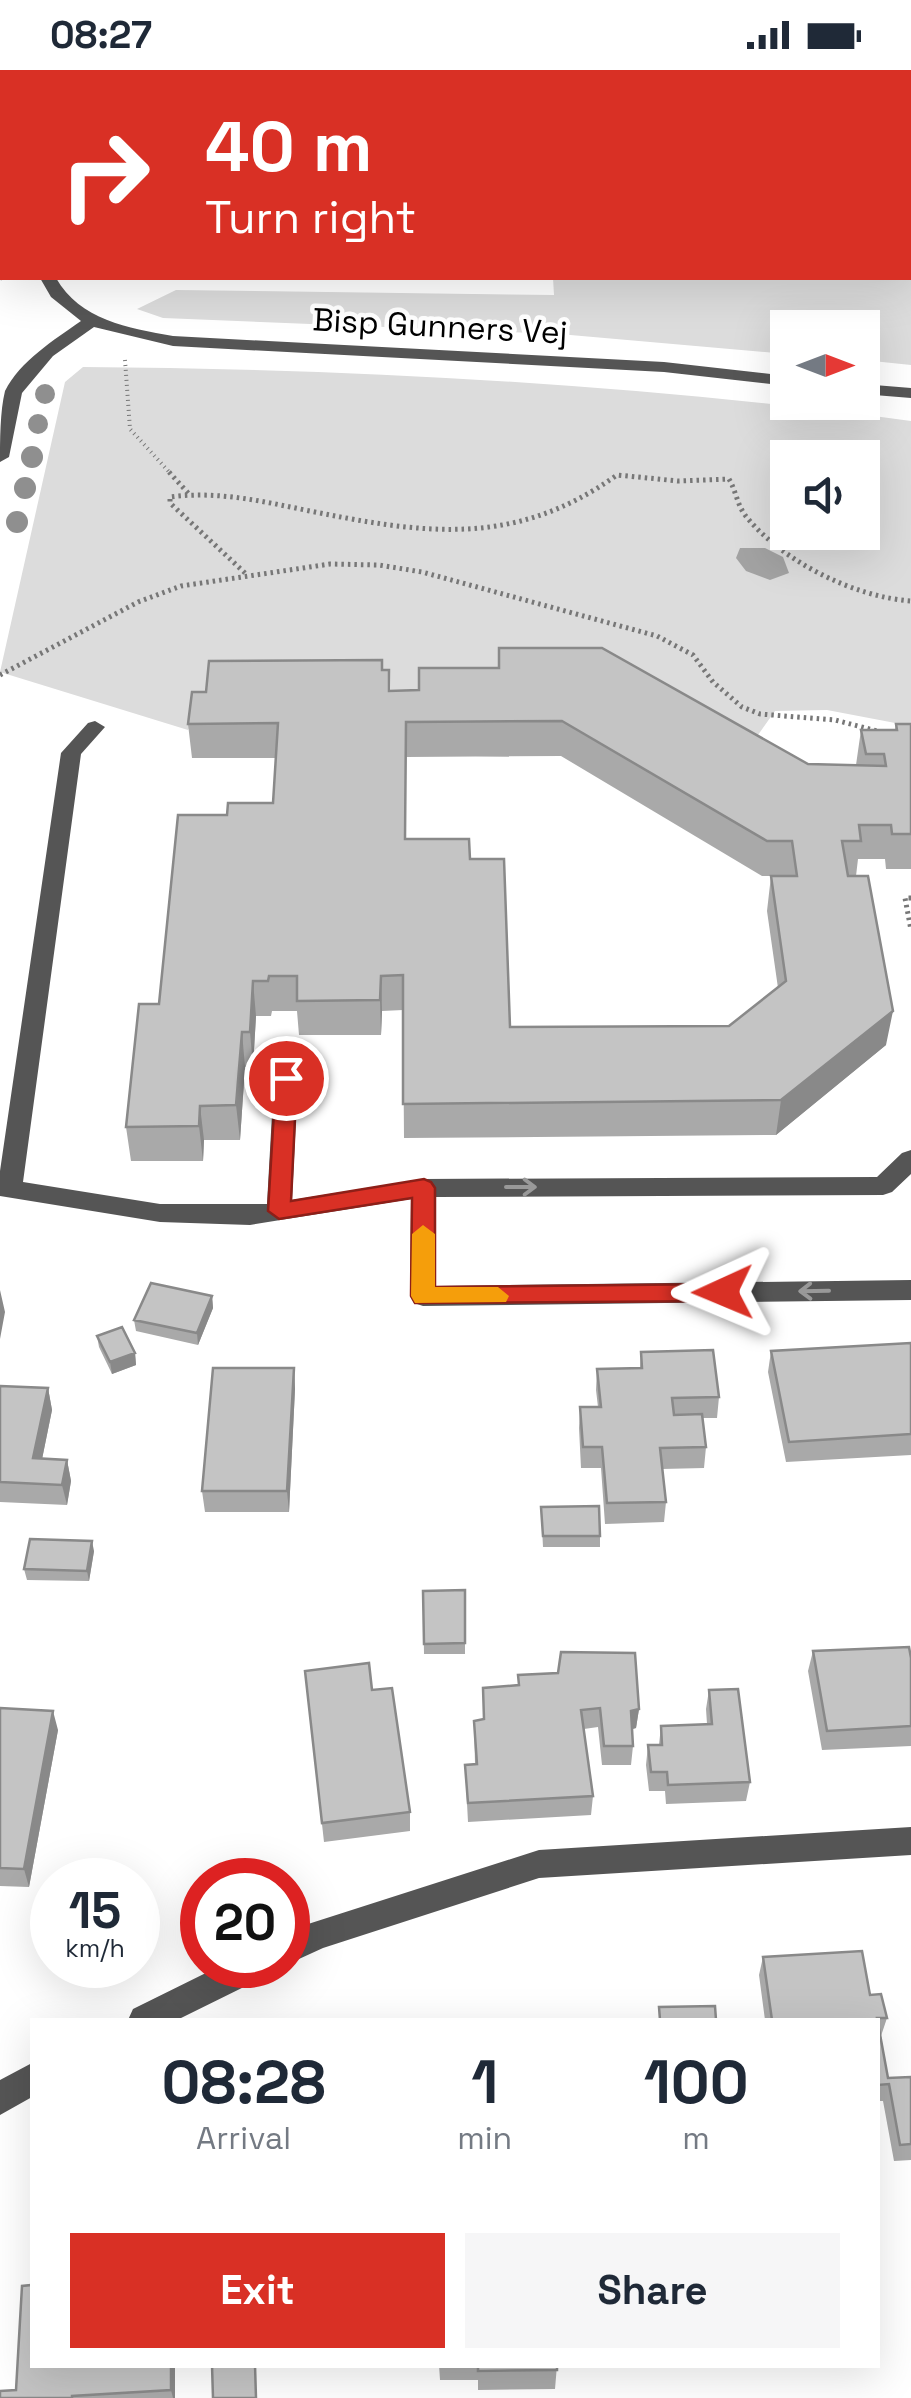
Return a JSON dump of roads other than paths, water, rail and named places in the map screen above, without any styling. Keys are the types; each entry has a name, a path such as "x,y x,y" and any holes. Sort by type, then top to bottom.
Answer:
{"street":[{"path":"0,457 13,392 48,352 92,321 56,294 49,280"},
{"name":"Bisp Gunners Vej","path":"92,321 130,334 173,342 664,368 770,379"},
{"path":"880,392 911,395"},
{"path":"95,727 71,753 5,1187 160,1213 250,1216 424,1188 882,1186 911,1159"},
{"path":"279,1211 286,1078"},
{"path":"424,1188 423,1296 911,1290"},
{"path":"310,1938 538,1864 911,1841"},
{"path":"148,2018 209,1988"},
{"path":"0,2099 30,2081"}]}
